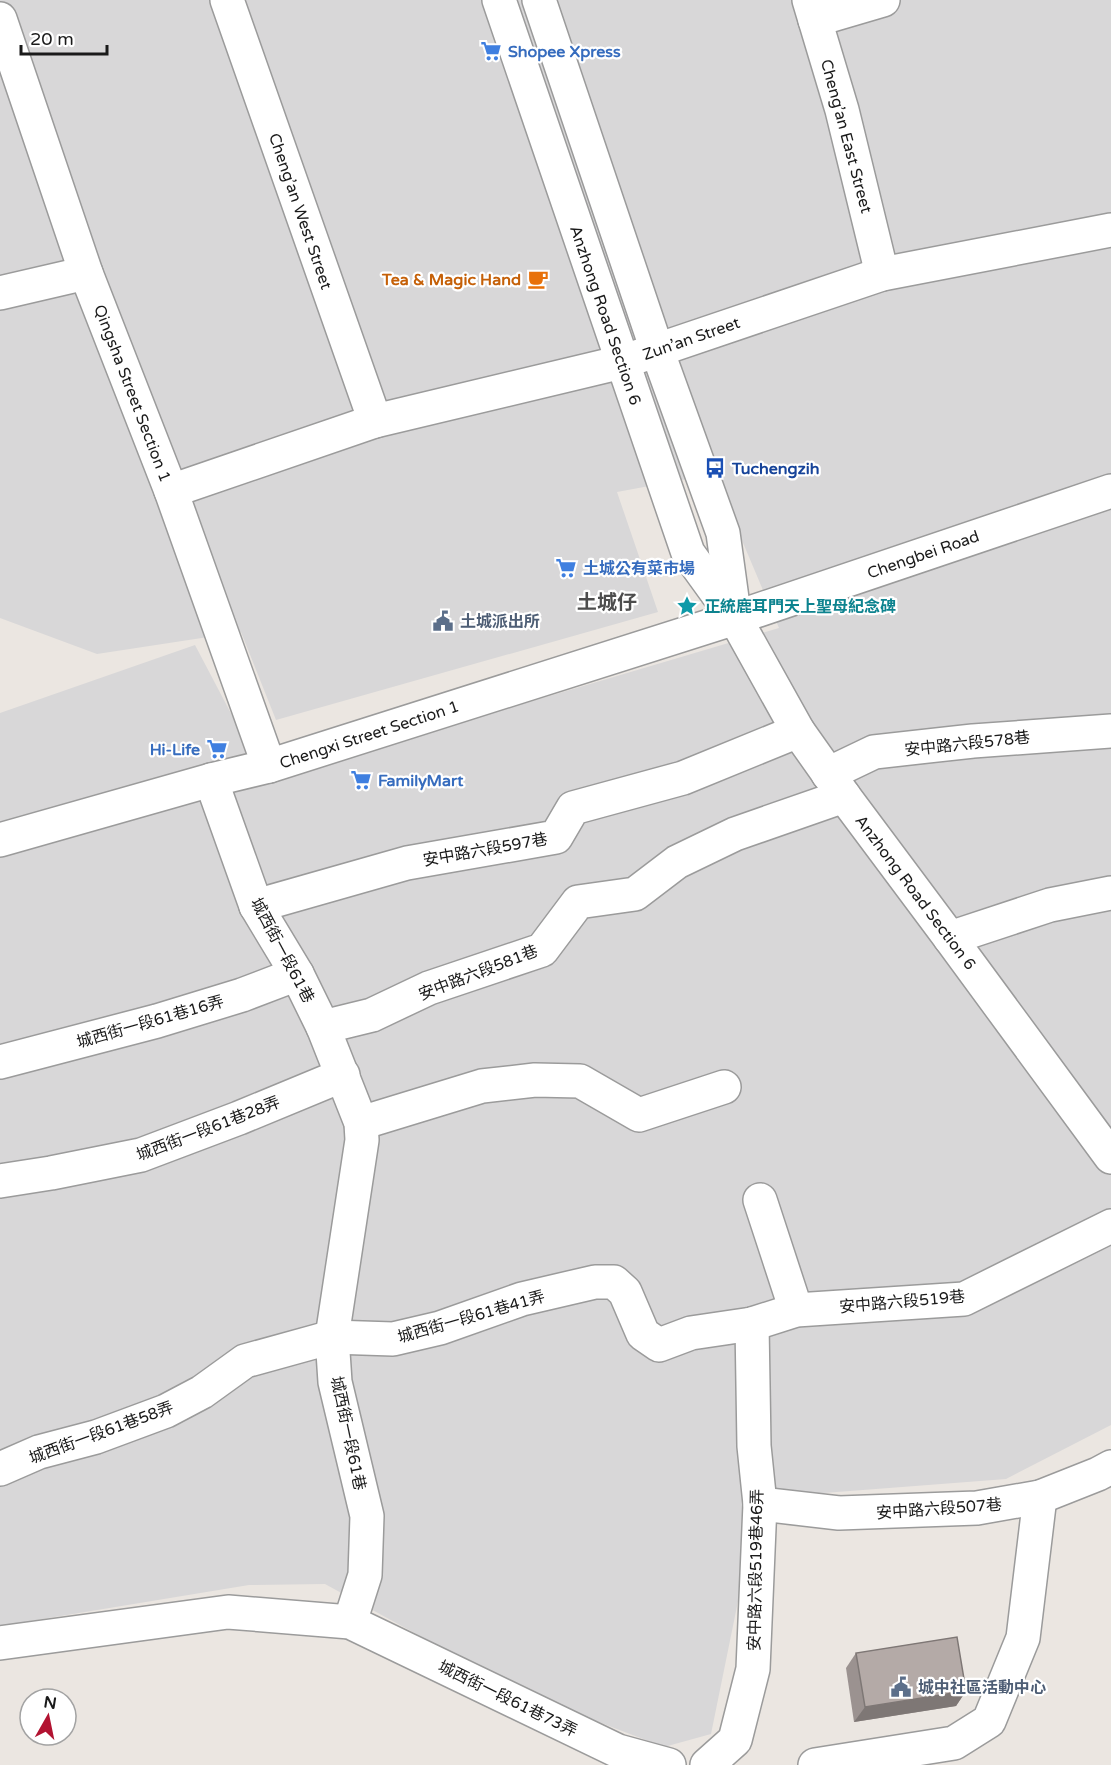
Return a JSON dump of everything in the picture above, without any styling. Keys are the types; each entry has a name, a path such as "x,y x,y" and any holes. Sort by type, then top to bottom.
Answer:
{"street":[{"name":"Cheng’an West Street","path":"227,0 375,421"},
{"name":"Anzhong Road Section 6","path":"499,0 688,554 735,618 798,731 1111,1157"},
{"name":"Anzhong Road Section 6","path":"539,0 657,350 723,533 735,618"},
{"path":"812,10 883,0"},
{"name":"Cheng’an East Street","path":"812,10 842,110 882,274"},
{"name":"Qingsha Street Section 1","path":"0,19 86,273 171,491 269,766"},
{"name":"Zun’an Street","path":"171,491 375,421 622,362 882,274 1111,230"},
{"path":"0,292 86,273"},
{"name":"Chengbei Road","path":"735,618 1111,491"},
{"name":"Chengxi Street Section 1","path":"0,840 211,780 269,766 735,618"},
{"name":"安中路六段578巷","path":"836,785 874,752 973,741 1111,730"},
{"name":"安中路六段597巷","path":"256,906 407,863 555,837 573,808 683,778 798,731"},
{"name":"城西街一段61巷","path":"211,780 256,906 297,974 323,1027 361,1123 362,1140 332,1336 336,1382 367,1516 365,1575 350,1622"},
{"name":"安中路六段581巷","path":"323,1027 372,1015 429,988 542,950 578,902 635,894 676,862 836,785"},
{"path":"950,938 1050,905 1111,893"},
{"name":"城西街一段61巷16弄","path":"0,1062 157,1021 242,995 297,974"},
{"name":"城西街一段61巷28弄","path":"0,1180 51,1173 141,1155 343,1075"},
{"path":"361,1123 482,1086 535,1080 580,1082 639,1115 724,1087"},
{"path":"760,1200 796,1310"},
{"name":"安中路六段519巷","path":"752,1324 796,1310 964,1299 1111,1226"},
{"name":"城西街一段61巷41弄","path":"332,1336 393,1339 440,1328 522,1299 595,1282 614,1282 625,1292 643,1334 659,1345 691,1333 752,1324"},
{"name":"安中路六段519巷46弄","path":"707,1765 735,1740 753,1669 760,1504 754,1446 752,1324"},
{"name":"城西街一段61巷58弄","path":"0,1469 39,1452 96,1437 166,1411 202,1392 245,1361 332,1336"},
{"name":"安中路六段507巷","path":"760,1504 839,1513 977,1508 1040,1497 1111,1467"},
{"path":"815,1765 954,1743 989,1721 1023,1638 1040,1497"},
{"path":"0,1643 228,1612 350,1622"},
{"name":"城西街一段61巷73弄","path":"350,1622 618,1751 669,1765"}],"shaded area":[{"path":"0,0 1111,0 1111,1425 1006,1479 759,1498 711,1734 664,1747 528,1695 325,1584 249,1585 0,1626 0,713 195,645 266,780 779,628 714,474 617,492 658,612 276,720 241,632 97,654 0,618"}],"building":[{"name":"城中社區活動中心","path":"957,1637 966,1691 865,1707 856,1653"}],"place":[{"name":"Shopee Xpress","path":"491,51"},
{"name":"Tea & Magic Hand","path":"538,279"},
{"name":"Tuchengzih","path":"715,468"},
{"name":"土城公有菜市場","path":"566,568"},
{"name":"正統鹿耳門天上聖母紀念碑","path":"687,606"},
{"name":"土城派出所","path":"443,621"},
{"name":"Hi-Life","path":"217,749"},
{"name":"FamilyMart","path":"361,780"},
{"name":"城中社區活動中心","path":"901,1687"}],"district":[{"name":"土城仔","path":"607,602"}]}
